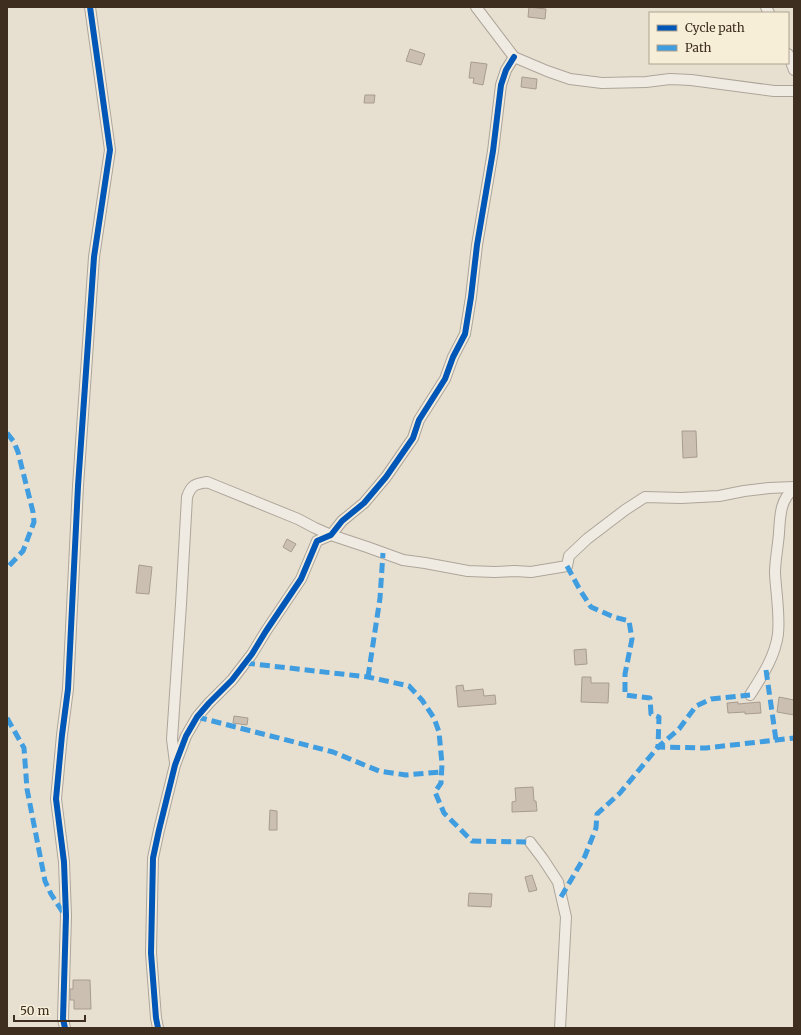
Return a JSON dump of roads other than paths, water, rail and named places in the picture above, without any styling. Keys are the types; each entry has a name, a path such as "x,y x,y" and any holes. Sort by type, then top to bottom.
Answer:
{"street":[{"path":"65,1028 63,1019 66,916 64,862 56,799 68,689 78,486 94,256 110,150 90,7"},
{"path":"476,7 514,57 548,72 570,79 602,83 646,82 670,79 691,80 794,91"},
{"path":"158,1028 151,953 153,858 176,764 186,736 197,718 209,703 232,680 252,654 301,579 317,541 331,535 342,521 364,503 386,477 413,438 419,420 445,379 465,334 501,86 506,70 514,57"},
{"path":"789,57 794,70"},
{"path":"176,764 172,739 187,497 190,489 196,484 207,482 298,519 331,535 367,546 403,560 468,571 495,572 531,572 567,566 569,556 587,539 625,510 645,497 681,498 719,496 769,488 794,488"},
{"path":"750,695 766,670 775,646 779,621 776,590 776,563 781,510 784,500 789,492 794,488"},
{"path":"530,842 558,882 566,917 560,1028"}]}
